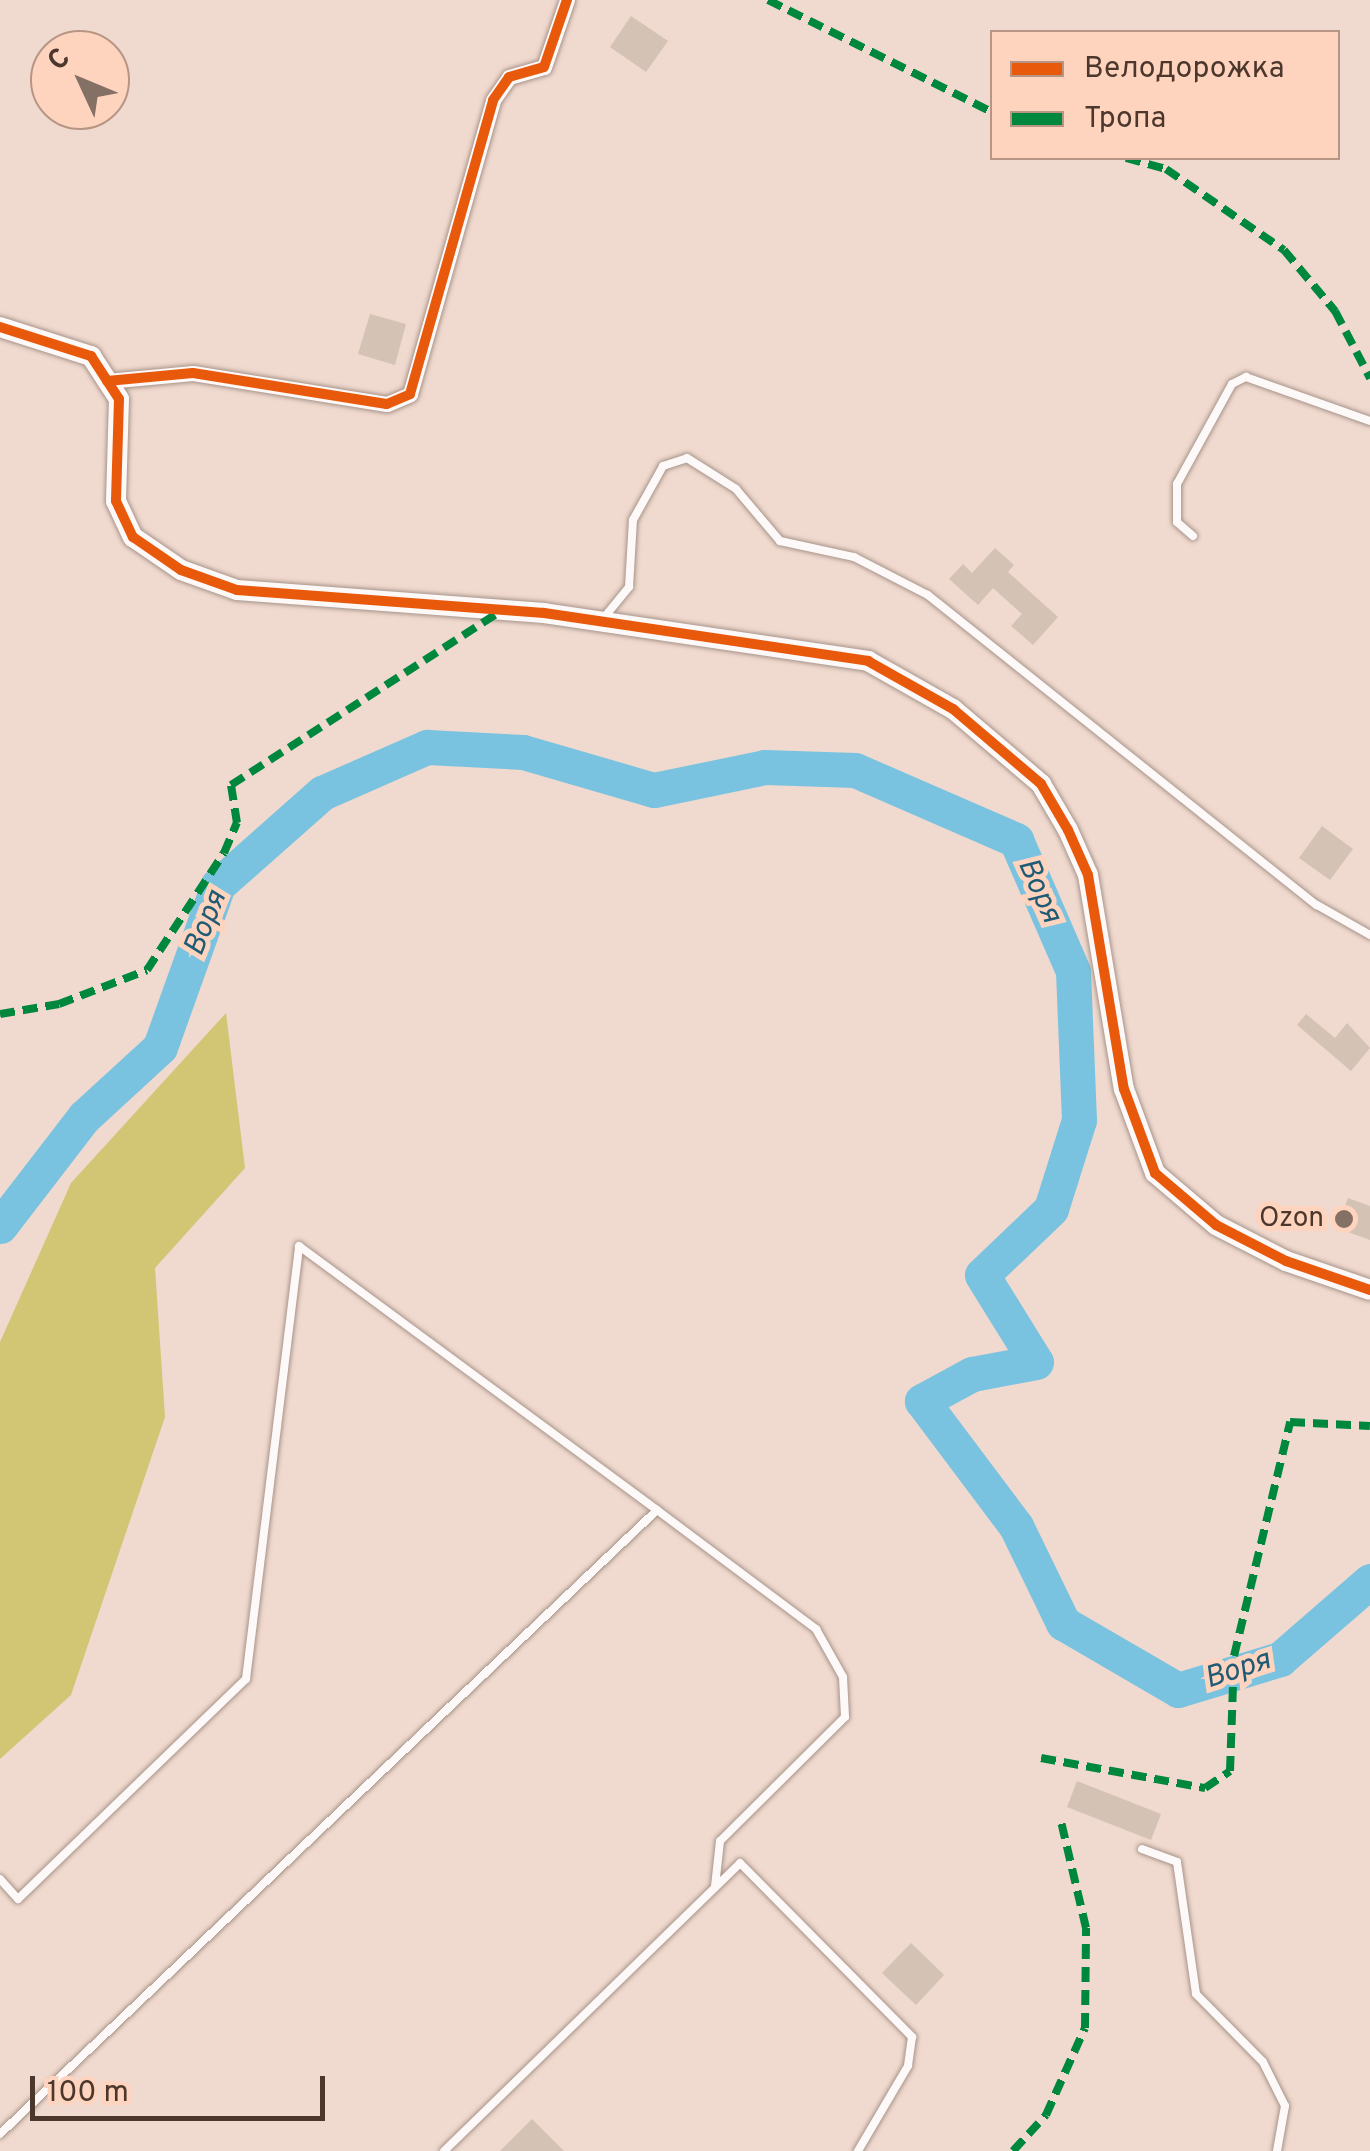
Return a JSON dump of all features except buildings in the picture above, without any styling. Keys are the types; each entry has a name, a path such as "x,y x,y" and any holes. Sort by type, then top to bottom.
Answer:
{"street":[{"path":"107,381 193,372 387,404 410,394 493,100 509,77 544,66 567,0"},
{"path":"0,328 92,356 119,399 116,501 133,537 181,570 237,590 600,622 868,661 953,709 1026,772 1068,830 1088,875 1124,1089 1155,1174 1216,1225 1286,1261 1370,1290"}],"lane":[{"path":"1193,536 1176,522 1177,484 1232,384 1246,377 1370,421"},
{"path":"600,622 629,587 632,520 663,466 687,458 736,489 780,541 854,557 928,595 1317,905 1370,935"},
{"path":"0,1879 18,1899 246,1679 299,1246 816,1628 843,1677 845,1717 720,1841 716,1886"},
{"path":"0,2134 657,1510"},
{"path":"1142,1849 1176,1862 1187,1893 1196,1994 1264,2062 1285,2106 1276,2151"},
{"path":"444,2151 740,1862 912,2037 908,2066 860,2150"}],"shaded area":[{"path":"226,1013 245,1168 155,1268 165,1417 71,1695 0,1759 0,1342 71,1183"}],"waterway":[{"name":"Воря","path":"0,1226 84,1117 160,1047 218,885 322,793 427,747 523,752 654,790 765,767 855,770 1016,840 1073,971 1079,1120 1051,1209 982,1275 1036,1362 972,1374 922,1401 1016,1526 1063,1623 1178,1690 1280,1659 1370,1581"}],"marked path":[{"path":"768,0 990,111"},
{"path":"1133,160 1166,169 1284,250 1335,311 1370,378"},
{"path":"0,1014 59,1004 147,970 224,853 237,823 231,785 499,612"},
{"path":"1041,1758 1205,1788 1230,1771 1234,1656 1290,1422 1370,1426"},
{"path":"1013,2151 1046,2115 1085,2028 1086,1928 1061,1821"}],"cycle path":[{"path":"107,381 193,373 387,404 410,394 493,100 509,77 544,67 567,0"},
{"path":"0,327 91,356 119,399 116,501 133,537 181,570 237,590 544,613 868,661 953,709 1041,784 1088,875 1124,1089 1155,1173 1216,1225 1286,1261 1370,1290"}],"place":[{"name":"Ozon","path":"1344,1219"}]}
